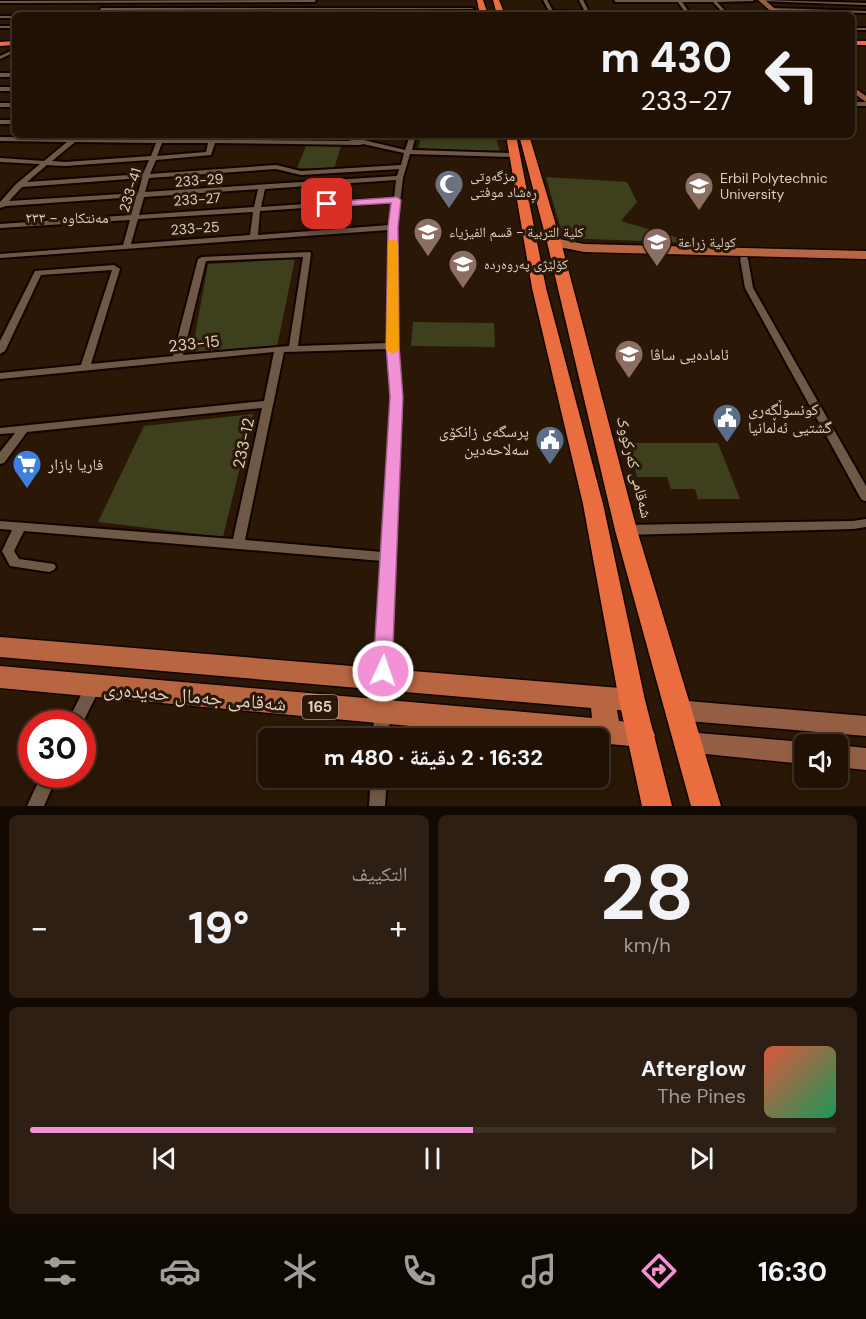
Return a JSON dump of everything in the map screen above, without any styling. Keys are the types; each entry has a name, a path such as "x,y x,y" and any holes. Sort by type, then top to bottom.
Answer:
{"highway":[{"path":"471,0 473,12"},
{"path":"0,39 9,44"},
{"path":"517,139 539,288 593,504 632,700 657,806"},
{"name":"شەقامی کەرکووک","path":"517,139 555,249 626,530 676,710 706,806"}],"main road":[{"path":"752,0 770,12"},
{"path":"761,0 770,12"},
{"path":"855,84 866,88"},
{"path":"855,84 866,102"},
{"path":"555,249 744,260 777,257"},
{"path":"578,251 777,257 866,255"},
{"path":"802,257 866,263"},
{"path":"0,675 7,647"},
{"name":"شەقامی جەمال حەیدەری","path":"7,647 632,700"},
{"name":"شەقامی جەمال حەیدەری","path":"0,675 381,725 478,728"},
{"path":"602,698 607,728"},
{"path":"676,710 866,726"},
{"name":"شەقامی جەمال حەیدەری","path":"609,732 640,735"},
{"path":"686,742 794,752"},
{"path":"848,757 866,759"}],"street":[{"path":"344,12 348,0"},
{"path":"380,12 382,0"},
{"path":"416,11 420,0"},
{"path":"616,0 752,0"},
{"path":"616,0 625,12"},
{"path":"648,0 658,12"},
{"path":"761,0 861,3 866,11 849,12"},
{"path":"98,12 112,1"},
{"path":"204,12 214,1"},
{"path":"0,2 314,1"},
{"path":"308,12 314,1"},
{"path":"714,1 724,12"},
{"path":"0,8 380,9 473,12"},
{"path":"0,67 8,61 0,60 9,44"},
{"path":"0,139 38,138"},
{"path":"1,206 18,184 33,171 50,161 75,138"},
{"path":"127,138 160,141 360,143"},
{"path":"344,138 406,152 517,139"},
{"path":"382,679 397,397 392,346 393,227 400,178 406,152 413,138"},
{"name":"233-41","path":"126,247 146,176 160,141"},
{"path":"0,160 50,161 64,164 209,154 212,141"},
{"path":"0,170 11,160"},
{"path":"53,181 64,164"},
{"path":"18,184 276,167 301,173 403,166"},
{"path":"196,172 206,180 210,191"},
{"name":"233-29","path":"1,206 400,178"},
{"path":"254,237 262,188"},
{"name":"233-27","path":"0,226 397,200"},
{"name":"233-25","path":"0,256 393,227"},
{"path":"177,360 202,259 307,254 293,348"},
{"path":"744,260 749,288 866,497"},
{"path":"0,351 38,273 114,267 116,268 86,368"},
{"name":"233-15","path":"0,376 293,348 392,346"},
{"name":"233-12","path":"238,544 280,349"},
{"path":"0,431 268,404"},
{"path":"0,460 24,428"},
{"path":"626,530 866,523"},
{"path":"0,525 390,556"},
{"path":"20,527 8,551 10,560 15,563 49,567"},
{"path":"81,710 93,686"},
{"path":"35,806 44,788"},
{"path":"377,806 378,788"}],"green space":[{"path":"421,138 496,138 500,151 462,152 418,148"},
{"path":"306,146 341,146 334,169 297,168"},
{"path":"546,177 627,182 637,202 621,221 695,243 563,238"},
{"path":"295,259 277,347 192,352 208,264"},
{"path":"413,322 494,323 495,347 411,346"},
{"path":"253,414 223,537 98,522 144,426"},
{"path":"628,443 718,443 740,499 698,499 695,489 671,489 667,477 637,477"}],"slow traffic":[{"path":"393,242 393,350"}],"place":[{"name":"مزگەوتی ڕەشاد موفتی","path":"449,210"},
{"name":"Erbil Polytechnic University","path":"699,212"},
{"name":"كلية التربية - قسم الفيزياء","path":"428,258"},
{"name":"كولية زراعة","path":"657,268"},
{"name":"کۆلێژی پەروەردە","path":"463,290"},
{"name":"ئامادەیی ساڤا","path":"629,380"},
{"name":"کونسوڵگەری گشتیی ئەڵمانیا","path":"727,444"},
{"name":"پرسگەی زانکۆی سەلاحەدین","path":"550,466"},
{"name":"فاريا بازار","path":"27,490"}],"district":[{"name":"مەنتکاوە - ٢٣٣","path":"67,218"}],"route":[{"path":"327,204 397,200 393,227 392,346 397,397 383,671"}]}
